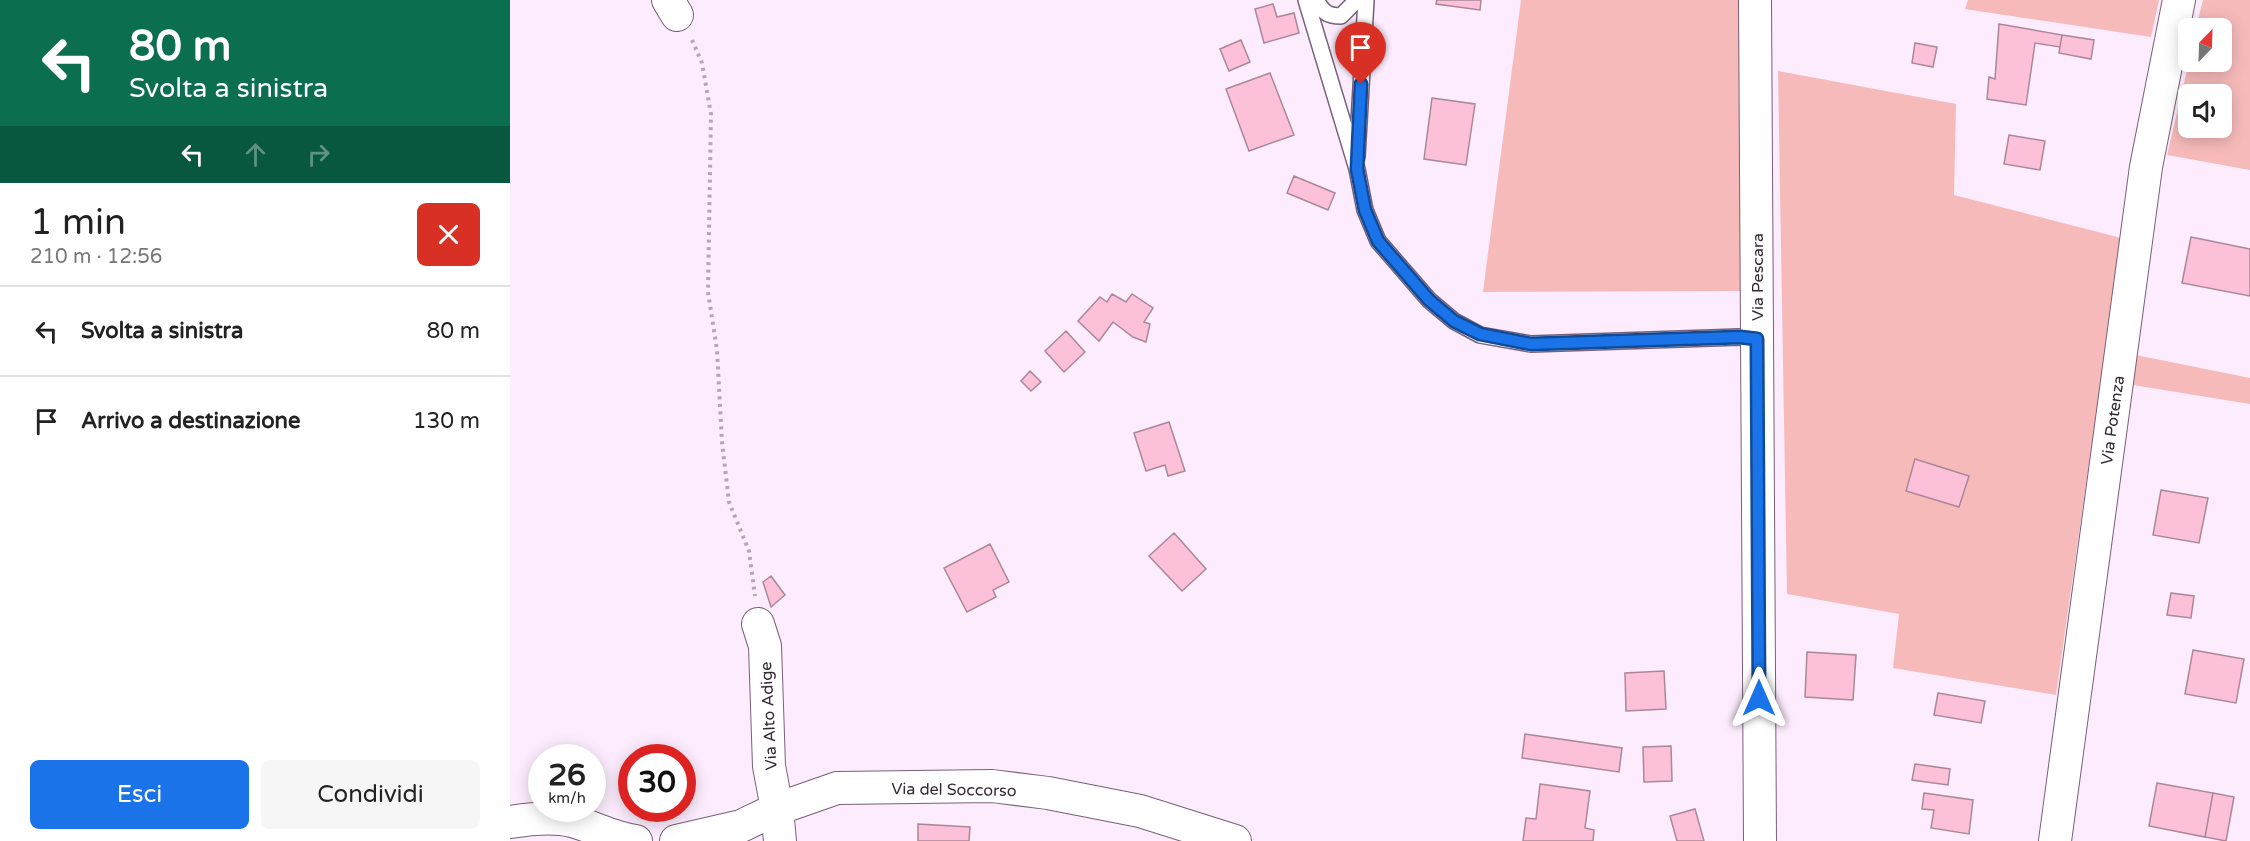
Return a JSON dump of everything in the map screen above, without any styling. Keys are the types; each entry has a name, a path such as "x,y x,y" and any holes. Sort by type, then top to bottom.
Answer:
{"street":[{"name":"Via Pescara","path":"1755,0 1760,841"},
{"name":"Via Potenza","path":"2055,841 2146,167 2179,0"},
{"name":"Via Alto Adige","path":"759,624 765,646 769,766 780,841"},
{"name":"Via del Soccorso","path":"676,841 741,826 777,809 837,788 992,786 1048,793 1129,808 1186,833 1235,841"},
{"path":"510,822 530,819 569,820 587,834 636,841"}],"lane":[{"path":"1306,0 1357,169 1365,210 1378,241 1429,300 1454,321 1480,334 1531,344 1740,337 1757,339"},
{"path":"1316,0 1323,12 1333,16 1341,16 1357,0"},
{"path":"1357,169 1366,0"}],"path":[{"path":"672,8 686,27 702,63 711,114 708,292 717,350 722,442 729,502 749,551 759,624"}],"shaded area":[{"path":"1521,0 1743,0 1742,291 1483,292"},
{"path":"1968,0 2159,0 2151,37 1965,9"},
{"path":"2203,0 2250,0 2250,170 2167,155 2178,108 2178,138 2232,138 2232,84 2184,84 2187,72 2232,72 2232,18 2198,18"},
{"path":"1778,71 1956,104 1954,195 2121,238 2056,695 1893,668 1899,614 1787,594"},
{"path":"2131,354 2250,378 2250,404 2127,384"}],"building":[{"path":"1437,0 1481,0 1480,10 1436,4"},
{"path":"1273,4 1277,17 1294,13 1299,33 1264,43 1255,9"},
{"path":"1999,24 2062,35 2060,47 2035,43 2026,105 1987,99 1989,77 1995,79"},
{"path":"2062,35 2094,40 2091,59 2059,53"},
{"path":"1241,40 1250,62 1229,71 1220,49"},
{"path":"1915,43 1937,47 1933,67 1912,63"},
{"path":"1270,73 1294,135 1249,151 1226,89"},
{"path":"1432,98 1475,104 1466,165 1424,159"},
{"path":"2009,135 2045,141 2040,170 2004,164"},
{"path":"1294,176 1335,193 1328,210 1287,193"},
{"path":"2191,237 2250,249 2250,296 2182,283"},
{"path":"1112,294 1126,302 1132,294 1153,308 1144,322 1150,324 1146,342 1133,337 1113,322 1099,341 1078,321 1100,297 1107,302"},
{"path":"1066,331 1085,352 1064,372 1045,351"},
{"path":"1030,371 1041,382 1031,391 1021,381"},
{"path":"1169,422 1185,471 1168,476 1165,465 1146,471 1134,433"},
{"path":"1915,459 1969,476 1959,507 1906,491"},
{"path":"2161,490 2208,498 2199,543 2153,535"},
{"path":"1174,533 1206,569 1182,591 1149,556"},
{"path":"990,544 1009,582 993,590 996,597 967,612 944,568"},
{"path":"771,576 785,595 771,607 763,582"},
{"path":"2171,593 2194,596 2191,618 2167,615"},
{"path":"2193,650 2244,659 2236,703 2185,694"},
{"path":"1807,652 1856,655 1853,700 1805,697"},
{"path":"1664,671 1666,709 1626,711 1625,673"},
{"path":"1938,693 1985,701 1981,723 1934,715"},
{"path":"1525,734 1622,748 1619,772 1522,758"},
{"path":"1671,746 1672,781 1644,782 1643,747"},
{"path":"1915,764 1950,769 1948,785 1912,780"},
{"path":"2157,783 2213,793 2205,837 2149,826"},
{"path":"1540,784 1590,791 1585,828 1594,830 1593,841 1523,841 1526,818 1536,819"},
{"path":"1924,793 1973,800 1969,834 1931,828 1934,810 1922,809"},
{"path":"2213,793 2234,797 2226,841 2205,837"},
{"path":"1695,809 1704,841 1677,841 1670,816"},
{"path":"918,824 970,827 969,841 918,841"}],"route":[{"path":"1361,84 1357,169 1365,210 1378,241 1429,300 1454,321 1480,334 1531,344 1740,337 1757,339 1759,698"}]}
